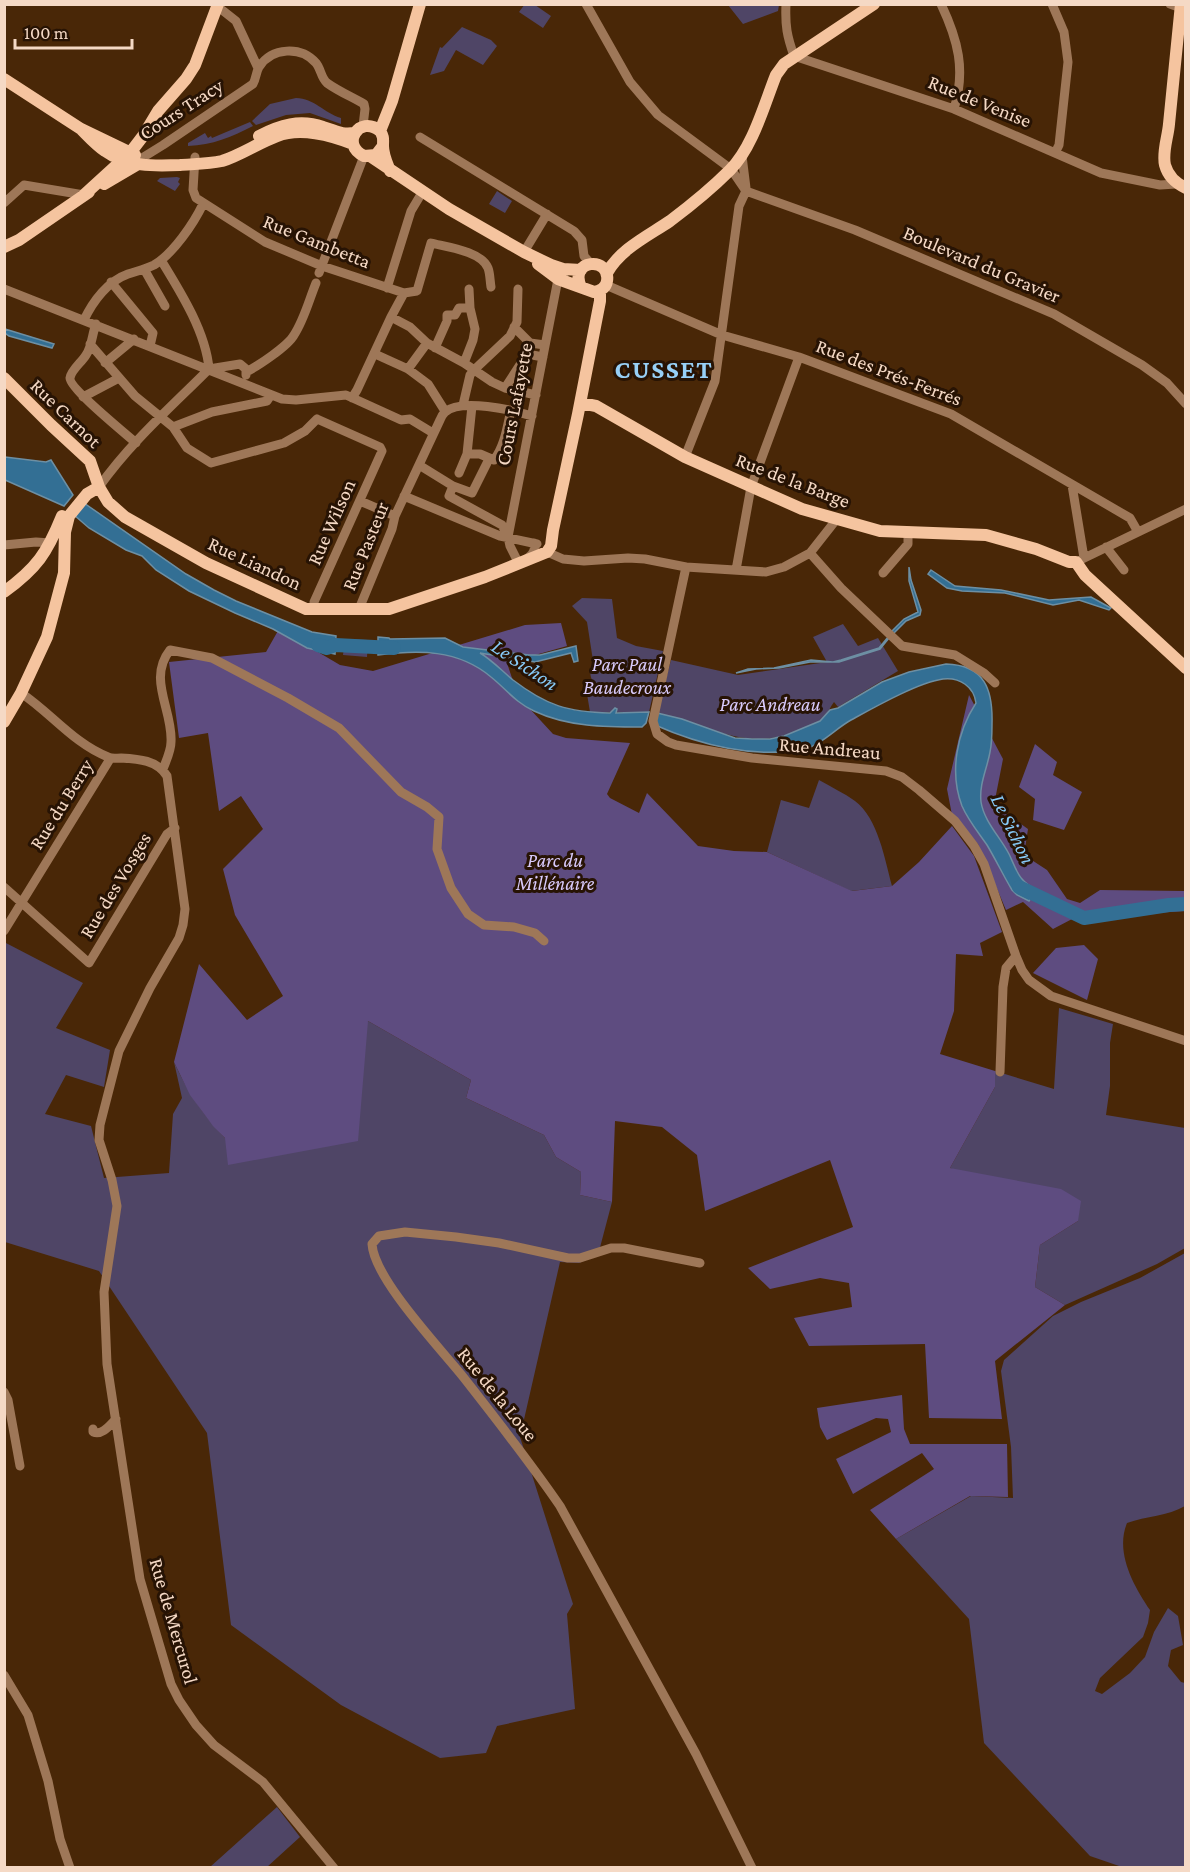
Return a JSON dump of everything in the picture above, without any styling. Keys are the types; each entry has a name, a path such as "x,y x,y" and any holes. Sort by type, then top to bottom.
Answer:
{"main road":[{"path":"380,131 392,101 420,4"},
{"path":"596,285 612,262 670,220 731,169 742,156 776,75 784,64 874,4"},
{"path":"4,248 19,240 133,159 158,111 195,65 218,5"},
{"path":"1177,6 1167,142 1177,177"},
{"path":"4,79 81,129 133,159"},
{"name":"Cours Tracy","path":"194,165 212,155 239,146 277,126 306,123 323,126 343,135 357,134"},
{"path":"390,171 385,160 384,140 380,131 375,127 357,134 355,150 423,191 456,206 473,221 524,252 558,279 596,285"},
{"path":"81,129 104,150 133,159"},
{"name":"Cours Tracy","path":"133,159 164,166 194,165 221,161 278,135 318,134 342,139 357,134"},
{"path":"367,156 380,151 383,146"},
{"path":"104,150 113,174"},
{"path":"596,285 579,282 587,267 651,233"},
{"path":"4,254 19,240"},
{"path":"524,252 563,269 602,267 594,299 598,313 553,530 540,546"},
{"name":"Rue Carnot","path":"4,378 90,461 101,480"},
{"name":"Rue de la Barge","path":"580,403 596,406 685,457 802,509 836,520 880,531 986,535 1036,549 1069,562 1080,560"},
{"path":"4,592 34,567 51,543 66,514 84,492 101,480"},
{"name":"Rue Liandon","path":"101,480 108,502 125,517 206,563 306,609 389,609 519,564 540,546"},
{"path":"4,722 21,693 47,637 64,573 66,514"},
{"path":"51,543 64,561"},
{"path":"1080,560 1084,575 1185,668"}],"street":[{"path":"586,4 630,82 658,115 731,169 746,190"},
{"path":"786,4 786,32 794,56"},
{"path":"941,4 954,32 959,53 960,69 954,110"},
{"path":"1052,4 1064,32 1068,62 1059,146 1055,153"},
{"path":"218,5 236,21 258,68"},
{"name":"Cours Tracy","path":"133,159 163,145 253,84 258,68 281,51 290,50 308,56 316,63 326,82 364,104 365,109 357,134"},
{"name":"Rue de Venise","path":"794,56 954,110 1101,173 1151,183 1177,177"},
{"path":"420,136 574,231 582,240 587,267 558,279"},
{"path":"321,270 367,156"},
{"path":"685,457 715,381 739,206 746,190 742,156"},
{"path":"84,320 111,282 161,260 185,235 203,204 193,195 194,165"},
{"path":"4,203 24,186 84,195"},
{"name":"Boulevard du Gravier","path":"746,190 855,230 1054,314 1142,365 1167,383 1185,404"},
{"path":"387,288 408,218 423,191"},
{"name":"Rue Gambetta","path":"203,204 265,242 321,270 404,293"},
{"path":"524,252 547,214"},
{"path":"352,398 404,293 417,291 431,243 475,255 488,268 491,287"},
{"path":"161,260 192,314 208,357 209,369"},
{"path":"144,269 165,306"},
{"name":"Cours Lafayette","path":"508,537 558,279"},
{"path":"111,282 153,333 150,346"},
{"path":"101,480 209,369 243,369 291,340 316,283"},
{"name":"Rue des Prés-Ferrés","path":"596,285 722,335 799,357 951,414 1130,518 1138,532"},
{"path":"4,289 282,399 315,399 346,395 401,420 410,419 433,433"},
{"path":"464,363 475,330 469,289"},
{"path":"459,473 467,454 467,406 470,375 510,336 517,322 518,289"},
{"path":"408,369 431,346 447,321 447,315 454,315 459,308 470,308"},
{"path":"391,317 410,327 431,346 464,363 492,382 505,388 536,395"},
{"path":"96,324 88,353 69,380 83,397 136,443"},
{"path":"514,327 530,343 545,345"},
{"path":"105,363 134,339"},
{"path":"90,344 135,396 173,427 187,448 211,463 284,443 305,431 317,418 315,399"},
{"path":"375,354 408,369 428,384 446,411 467,406 511,410 532,416"},
{"path":"505,388 526,354 543,357"},
{"path":"736,570 752,486 799,357"},
{"path":"235,379 230,370 233,366 243,369 258,389"},
{"path":"235,379 243,379 243,369"},
{"path":"83,397 119,378"},
{"path":"173,427 212,412 267,401 271,395"},
{"path":"467,454 480,454 494,460 506,436 511,410"},
{"name":"Rue Pasteur","path":"359,609 392,529 395,516 433,433 446,411"},
{"name":"Rue Wilson","path":"315,609 314,602 382,451 380,447 317,418"},
{"path":"419,465 453,486 472,493 487,463"},
{"path":"1072,485 1080,560 1185,512"},
{"path":"453,486 449,496 502,525 519,564"},
{"path":"404,496 457,519 540,546 563,559 584,561 628,558 686,567 766,572 784,567 810,553 836,520"},
{"path":"360,501 395,516"},
{"path":"883,573 908,544 908,531"},
{"path":"4,545 51,543"},
{"path":"1106,548 1124,570"},
{"path":"810,553 841,588 902,646 955,655 984,673 995,684"},
{"name":"Rue Andreau","path":"686,567 652,721 654,728 662,738 676,745 752,758 886,771 902,777 955,821 974,846 984,864 1016,956 1029,980 1051,996 1185,1041"},
{"path":"21,693 83,744 110,759 147,761 163,769 172,743 160,685 164,658 170,650 212,658 339,728 401,792 439,817 437,849 451,888 468,915 484,925 514,927 535,933 544,941"},
{"name":"Rue du Berry","path":"4,931 110,759"},
{"name":"Rue de Mercurol","path":"163,769 169,786 175,828 185,909 183,925 179,938 150,988 119,1051 100,1125 99,1140 112,1180 117,1206 104,1292 107,1364 140,1579 171,1684 179,1700 196,1725 214,1745 262,1782 334,1868"},
{"name":"Rue des Vosges","path":"21,902 90,963 167,834 175,828"},
{"path":"4,887 21,902"},
{"path":"1000,1072 1003,987 1006,968 1016,956"},
{"name":"Rue de la Loue","path":"700,1263 624,1248 611,1248 580,1258 568,1258 499,1243 405,1232 379,1236 372,1244 373,1254 394,1292 535,1468 560,1506 696,1754 752,1868"},
{"path":"4,1392 8,1400 20,1466"},
{"path":"93,1429 96,1434 101,1433 116,1419"},
{"path":"4,1675 28,1715 48,1781 60,1839 70,1868"}],"green space":[{"path":"525,4 535,5 551,16 543,28 519,12"},
{"path":"728,5 779,5 778,11 743,24"},
{"path":"462,27 491,40 497,46 483,65 456,50 444,71 430,75 440,47 442,48"},
{"path":"296,98 308,100 341,118 341,124 310,113 286,115 256,125 252,121 270,104"},
{"path":"250,122 253,126 229,137 206,144 188,146 188,143 205,133 208,138 211,136 212,138"},
{"path":"160,178 180,178 178,182 180,184 175,191 157,181"},
{"path":"497,191 512,201 505,213 489,204"},
{"name":"Parc Paul Baudecroux","path":"582,598 612,599 617,638 636,646 663,651 649,712 590,712 587,694 598,688 591,676 591,668 594,667 587,622 572,606"},
{"name":"Parc du Millénaire","path":"561,623 567,646 507,663 518,696 553,734 566,738 630,743 607,794 610,798 639,813 647,793 698,846 734,851 767,852 852,891 892,886 919,862 952,826 974,856 1002,932 980,943 983,956 956,954 954,1011 940,1054 995,1071 995,1087 950,1168 1061,1189 1081,1201 1078,1221 1040,1245 1035,1287 1065,1305 995,1361 1002,1419 929,1418 925,1344 809,1346 794,1318 852,1307 849,1283 820,1278 770,1289 748,1268 853,1227 830,1160 705,1211 697,1155 662,1127 615,1121 612,1202 580,1195 581,1172 556,1157 544,1135 466,1098 471,1080 368,1021 358,1141 228,1165 225,1138 190,1095 174,1062 199,964 247,1020 283,996 235,915 223,869 263,829 241,796 219,811 208,733 179,738 169,662 266,652 279,629 340,665 373,671 525,625"},
{"name":"Parc Andreau","path":"843,624 858,646 878,638 898,671 838,707 834,702 826,715 816,723 780,736 762,739 745,738 657,713 671,660 738,675 827,662 813,637"},
{"path":"345,639 368,640 367,657 343,655"},
{"path":"969,695 1003,759 994,805 1028,829 1024,855 1047,870 1067,899 1080,903 1100,890 1185,891 1185,911 1074,918 1053,929 1023,902 1006,910 978,844 952,815 947,789"},
{"path":"1035,744 1057,762 1053,775 1082,792 1064,830 1033,820 1035,799 1019,787"},
{"path":"819,780 855,801 870,818 880,840 892,886 851,891 767,852 781,800 809,808"},
{"path":"4,942 83,983 56,1028 110,1050 104,1087 66,1075 45,1114 91,1126 104,1178 169,1173 173,1114 182,1098 174,1062 196,1102 225,1138 368,1021 471,1080 466,1098 544,1135 556,1157 581,1172 580,1195 612,1202 598,1255 579,1263 560,1262 520,1437 573,1604 567,1614 575,1709 497,1726 486,1753 440,1758 341,1705 231,1625 207,1433 99,1271 5,1242"},
{"path":"1084,945 1098,959 1087,1000 1033,973 1056,948"},
{"path":"1059,1008 1113,1024 1106,1115 1185,1128 1185,1248 1157,1264 1065,1305 1035,1287 1040,1245 1078,1221 950,1168 995,1087 995,1071 1054,1089"},
{"path":"1185,1253 1185,1506 1171,1512 1127,1523 1123,1545 1125,1557 1132,1579 1150,1610 1148,1623 1143,1637 1100,1678 1095,1691 1102,1694 1130,1673 1145,1657 1154,1632 1168,1608 1178,1616 1183,1645 1171,1650 1168,1666 1181,1682 1185,1683 1185,1867 1122,1867 1090,1856 984,1743 969,1619 896,1539 971,1496 1013,1498 1011,1447 1001,1371 1004,1360 1053,1316 1140,1278"},
{"path":"902,1395 904,1429 910,1444 1007,1444 1008,1497 970,1496 896,1539 870,1510 934,1469 922,1453 853,1494 836,1459 891,1432 888,1419 876,1418 827,1440 820,1427 817,1408"},
{"path":"277,1807 300,1837 267,1867 210,1867"}],"water":[{"path":"5,329 54,344 52,348 9,336 5,333"},
{"path":"5,457 46,462 51,460 73,495 64,506 5,480"},
{"path":"84,503 186,574 214,590 312,632 336,636 335,654 307,648 273,629 189,591 156,570 142,556 126,550 89,528 74,515"},
{"path":"909,567 921,610 920,615 906,621 893,634 891,632 904,619 918,612 909,581"},
{"path":"931,570 955,586 1001,590 1049,600 1091,597 1111,608 1109,610 1079,600 1053,605 1005,593 947,588 928,574"},
{"path":"378,637 390,639 445,638 463,647 529,655 540,655 576,646 578,661 574,662 571,653 535,662 480,653 525,689 548,702 582,711 610,713 615,708 616,713 649,712 646,723 642,727 601,726 573,723 547,716 522,704 491,677 465,661 451,656 423,652 378,655"},
{"path":"889,638 880,649 833,662 879,648"},
{"path":"811,660 833,662 810,662 779,668 736,673 748,669 774,668"},
{"path":"946,664 970,669 978,674 988,690 992,712 992,738 982,783 981,802 985,816 1018,873 1036,890 1029,901 1012,890 962,806 956,780 957,753 964,727 976,703 972,692 960,681 943,679 922,685 851,720 810,747 785,752 728,748 690,739 655,725 657,713 682,719 735,738 770,739 784,736 820,721 830,710 838,708 882,682 909,672"}],"waterway":[{"name":"Le Sichon","path":"318,645 327,648 335,645 394,648"},
{"name":"Le Sichon","path":"1019,887 1084,918 1186,904"}],"district":[{"name":"CUSSET","path":"664,369"}]}
